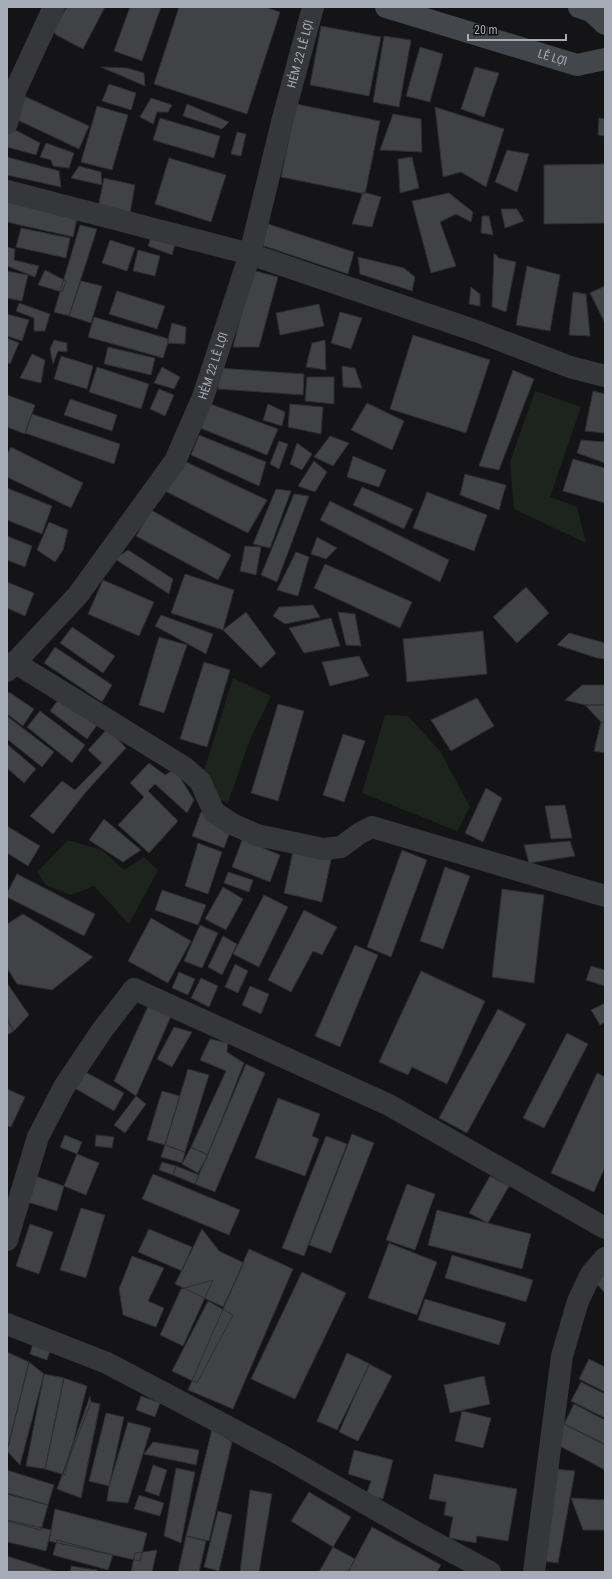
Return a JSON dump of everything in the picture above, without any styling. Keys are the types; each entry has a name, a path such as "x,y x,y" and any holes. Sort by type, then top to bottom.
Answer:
{"main road":[{"name":"LÊ LỢI","path":"386,7 577,64 605,59"},
{"path":"579,7 591,11 605,24"}],"street":[{"path":"7,123 16,89 54,7"},
{"name":"HẺM 22 LÊ LỢI","path":"10,667 78,595 175,461 203,397 250,254 282,122 313,7"},
{"path":"7,191 250,254 479,332 570,367 605,376"},
{"path":"10,667 184,767 200,780 214,812 232,824 257,835 323,849 340,847 360,833 372,827 605,896"},
{"path":"7,1240 38,1137 64,1087 103,1029 134,989 389,1106 605,1228"},
{"path":"534,1572 562,1356 578,1301 591,1274 605,1258"},
{"path":"7,1324 106,1363 281,1455 417,1533 490,1572"}],"shaded area":[{"path":"535,391 581,407 550,497 577,507 586,543 514,509 510,462"},
{"path":"233,678 271,696 249,742 228,803 209,795 203,774"},
{"path":"385,715 408,716 440,751 470,807 457,831 362,793"},
{"path":"68,840 102,850 124,870 144,857 158,870 129,924 94,886 71,895 46,885 37,872"}],"building":[{"path":"67,7 105,7 83,49 56,35 53,30"},
{"path":"130,7 161,7 142,61 114,51"},
{"path":"179,7 265,7 280,12 247,114 154,84"},
{"path":"321,26 381,37 369,96 310,85"},
{"path":"384,36 411,40 399,107 373,102"},
{"path":"420,47 443,54 430,102 406,96"},
{"path":"101,67 127,68 144,73 145,86"},
{"path":"475,67 499,73 484,117 461,109"},
{"path":"109,84 136,93 131,110 102,101"},
{"path":"22,95 89,126 79,149 9,116"},
{"path":"151,98 172,105 168,112 157,112 153,124 140,117"},
{"path":"187,104 229,122 222,129 183,116"},
{"path":"296,104 380,121 365,194 281,177"},
{"path":"97,106 128,115 112,170 81,162"},
{"path":"435,107 504,129 486,187 461,172 443,177"},
{"path":"393,114 421,119 422,152 380,150"},
{"path":"160,118 220,136 214,158 153,140"},
{"path":"599,118 605,119 605,136 598,135"},
{"path":"8,126 40,143 36,155 7,147"},
{"path":"237,132 246,134 241,156 231,154"},
{"path":"46,143 74,153 69,168 53,166 51,160 40,157"},
{"path":"507,150 529,154 517,192 495,182"},
{"path":"7,157 59,171 61,187 7,175"},
{"path":"412,157 419,188 400,193 398,159"},
{"path":"169,158 226,175 211,222 155,204"},
{"path":"605,164 605,223 544,224 544,165"},
{"path":"79,166 101,172 102,185 71,178"},
{"path":"104,178 135,185 129,219 97,213"},
{"path":"363,192 381,197 372,227 352,224"},
{"path":"449,193 473,212 471,222 456,214 440,222 456,266 431,273 412,201"},
{"path":"7,197 78,214 73,237 7,222"},
{"path":"501,209 517,209 524,221 505,228"},
{"path":"482,216 489,216 493,235 481,233"},
{"path":"265,223 354,252 348,274 258,244"},
{"path":"80,225 97,229 69,316 54,312"},
{"path":"21,228 70,238 66,258 16,247"},
{"path":"154,229 177,238 172,255 148,246"},
{"path":"110,240 135,248 127,271 102,263"},
{"path":"7,247 15,249 14,260 39,266 35,277 7,266"},
{"path":"138,250 160,256 155,276 133,271"},
{"path":"494,253 499,258 516,262 506,312 492,307"},
{"path":"358,257 404,268 415,277 412,291 360,274"},
{"path":"527,266 560,275 550,331 516,325"},
{"path":"45,270 66,281 62,292 38,285"},
{"path":"252,270 278,277 259,347 233,347"},
{"path":"7,271 28,275 22,301 7,298"},
{"path":"81,281 102,286 91,323 69,316"},
{"path":"605,286 605,323 590,293"},
{"path":"471,287 480,294 480,306 469,304"},
{"path":"117,291 165,306 157,329 109,314"},
{"path":"573,292 586,294 590,336 569,335"},
{"path":"19,303 50,314 45,331 34,331 34,318 16,311"},
{"path":"319,304 324,326 280,335 276,313"},
{"path":"340,312 362,318 351,349 331,343"},
{"path":"7,314 29,320 22,341 7,336"},
{"path":"94,317 169,339 163,358 88,337"},
{"path":"172,323 186,327 185,344 167,343"},
{"path":"413,335 490,360 466,433 390,409"},
{"path":"7,338 19,343 10,364 7,362"},
{"path":"54,340 67,343 67,352 58,351 53,364 50,349"},
{"path":"325,340 326,370 306,367 312,343"},
{"path":"108,347 155,358 151,375 104,364"},
{"path":"32,354 45,360 41,383 20,378"},
{"path":"61,356 93,366 87,389 54,379"},
{"path":"342,366 355,368 362,388 343,387"},
{"path":"97,367 149,384 141,409 89,392"},
{"path":"162,367 180,377 174,389 154,383"},
{"path":"219,368 304,374 303,395 218,389"},
{"path":"513,370 534,379 499,470 479,466"},
{"path":"307,377 334,377 334,404 305,401"},
{"path":"159,389 174,395 165,416 150,409"},
{"path":"593,391 605,394 604,433 585,431"},
{"path":"7,395 35,405 25,434 7,427"},
{"path":"70,399 117,415 112,431 64,415"},
{"path":"205,402 278,429 267,455 195,426"},
{"path":"367,403 404,421 392,450 351,430"},
{"path":"268,404 285,412 282,426 263,420"},
{"path":"290,404 323,407 321,434 288,427"},
{"path":"32,414 120,444 114,464 25,433"},
{"path":"199,435 266,462 259,486 191,455"},
{"path":"330,436 349,443 333,466 314,457"},
{"path":"581,440 605,442 605,463 577,453"},
{"path":"279,441 288,444 279,469 270,464"},
{"path":"297,443 312,454 302,470 290,464"},
{"path":"11,447 83,483 71,508 7,477 7,454"},
{"path":"353,456 386,470 379,487 347,477"},
{"path":"573,459 605,468 605,503 563,491"},
{"path":"182,460 267,500 248,533 165,491"},
{"path":"314,461 327,472 315,492 298,486"},
{"path":"465,474 506,485 499,510 460,495"},
{"path":"362,487 413,509 404,529 353,505"},
{"path":"7,488 52,506 42,534 7,520"},
{"path":"276,489 291,491 270,548 253,544"},
{"path":"427,492 487,515 474,551 413,528"},
{"path":"294,494 309,496 277,582 261,575"},
{"path":"330,501 449,560 440,582 320,520"},
{"path":"151,510 231,555 218,580 136,536"},
{"path":"49,522 68,530 63,550 55,562 37,550"},
{"path":"7,536 32,546 25,567 7,560"},
{"path":"317,537 337,548 326,559 311,554"},
{"path":"245,546 261,547 256,575 240,571"},
{"path":"128,550 173,579 169,594 115,559"},
{"path":"296,552 309,557 298,596 277,590"},
{"path":"325,564 412,602 400,628 314,588"},
{"path":"185,574 234,590 223,630 171,613"},
{"path":"103,580 154,602 139,636 88,614"},
{"path":"7,582 34,593 25,616 7,608"},
{"path":"526,587 549,613 517,643 493,617"},
{"path":"313,605 320,617 285,624 273,616 279,607"},
{"path":"246,612 276,653 261,668 223,630"},
{"path":"338,612 355,614 361,646 346,645"},
{"path":"161,615 213,634 206,654 155,626"},
{"path":"331,618 340,646 304,653 289,628"},
{"path":"72,627 115,656 103,673 60,643"},
{"path":"483,631 487,674 407,682 403,639"},
{"path":"569,633 605,643 605,659 597,658 557,645"},
{"path":"159,637 187,645 164,713 139,705"},
{"path":"55,647 112,685 102,702 44,663"},
{"path":"359,656 369,676 330,686 322,662"},
{"path":"204,662 230,670 207,747 180,739"},
{"path":"582,685 605,685 605,705 585,705 565,700"},
{"path":"9,692 34,709 23,726 7,714 7,694"},
{"path":"61,696 100,721 87,739 50,711"},
{"path":"477,698 494,726 451,751 431,720"},
{"path":"278,704 304,711 278,801 251,793"},
{"path":"585,705 605,705 605,723 601,722"},
{"path":"40,711 85,745 72,763 27,727"},
{"path":"7,716 54,752 42,767 7,739"},
{"path":"601,722 605,723 605,753 594,751"},
{"path":"108,728 126,748 85,793 53,834 30,816 62,781 75,790 102,763 88,750"},
{"path":"343,734 365,741 344,802 323,795"},
{"path":"7,744 36,769 24,783 7,768"},
{"path":"149,763 165,775 175,769 194,800 187,813 155,784 148,791 178,821 149,853 118,825 144,797 130,783"},
{"path":"486,788 502,798 483,842 465,833"},
{"path":"565,805 572,838 551,839 545,806"},
{"path":"201,812 233,824 224,848 192,836"},
{"path":"104,819 141,850 123,862 89,840"},
{"path":"7,826 40,846 28,866 7,853"},
{"path":"244,835 263,842 261,847 280,855 270,882 232,867"},
{"path":"570,841 575,856 529,863 524,845"},
{"path":"198,843 222,852 208,894 185,886"},
{"path":"294,847 332,855 322,902 284,893"},
{"path":"402,850 427,860 391,957 367,947"},
{"path":"445,867 470,876 443,949 420,941"},
{"path":"228,872 253,880 249,892 224,883"},
{"path":"17,874 95,914 84,936 7,897 7,893"},
{"path":"223,887 243,899 226,930 205,919"},
{"path":"502,889 544,895 534,983 492,977"},
{"path":"162,890 206,905 198,925 155,910"},
{"path":"264,895 288,907 259,967 233,954"},
{"path":"304,910 337,927 322,955 313,951 291,992 268,980"},
{"path":"23,914 93,957 52,990 17,984 7,968 7,924"},
{"path":"151,918 191,941 168,983 128,961"},
{"path":"200,925 218,933 202,968 184,961"},
{"path":"223,936 237,944 222,975 208,967"},
{"path":"355,945 378,955 340,1047 315,1036"},
{"path":"235,964 248,971 238,993 225,987"},
{"path":"591,966 605,970 605,986 586,980"},
{"path":"421,971 485,1001 447,1084 412,1067 408,1075 379,1062"},
{"path":"179,972 195,979 188,995 172,988"},
{"path":"201,978 218,986 209,1007 191,998"},
{"path":"7,983 29,1015 14,1031 7,1021"},
{"path":"250,986 269,994 261,1014 242,1005"},
{"path":"605,1003 605,1022 600,1025 591,1010"},
{"path":"149,1004 172,1014 136,1096 114,1081"},
{"path":"498,1009 526,1024 467,1133 439,1118"},
{"path":"7,1018 14,1031 7,1035"},
{"path":"174,1027 192,1032 172,1067 157,1059"},
{"path":"567,1033 588,1044 544,1128 523,1118"},
{"path":"210,1039 228,1043 227,1052 244,1063 208,1155 191,1147 226,1071 200,1060"},
{"path":"246,1064 265,1073 215,1192 195,1184"},
{"path":"80,1069 124,1093 114,1111 71,1086"},
{"path":"188,1069 209,1075 185,1152 165,1145"},
{"path":"597,1073 605,1077 605,1167 594,1192 551,1173"},
{"path":"7,1089 25,1097 11,1127 7,1126"},
{"path":"162,1091 180,1096 165,1145 147,1140"},
{"path":"136,1096 146,1104 125,1133 114,1125"},
{"path":"278,1098 320,1114 312,1136 319,1139 305,1176 255,1158"},
{"path":"352,1134 374,1143 331,1253 309,1245"},
{"path":"65,1135 82,1142 77,1154 60,1147"},
{"path":"96,1135 114,1137 112,1148 95,1146"},
{"path":"326,1136 347,1144 304,1256 282,1248"},
{"path":"165,1145 185,1152 182,1163 161,1157"},
{"path":"191,1147 208,1155 198,1173 182,1164"},
{"path":"77,1154 99,1163 86,1195 64,1186"},
{"path":"162,1162 176,1166 173,1175 159,1170"},
{"path":"176,1166 199,1175 195,1184 173,1175"},
{"path":"153,1174 240,1210 229,1235 142,1199"},
{"path":"32,1175 64,1186 57,1211 24,1201"},
{"path":"490,1176 509,1186 488,1223 469,1213"},
{"path":"407,1184 435,1194 415,1250 386,1240"},
{"path":"81,1208 105,1215 86,1278 60,1270"},
{"path":"437,1210 531,1234 522,1269 428,1245"},
{"path":"30,1224 53,1232 39,1274 16,1266"},
{"path":"149,1229 192,1247 182,1271 138,1252"},
{"path":"202,1229 219,1251 244,1263 223,1307 175,1284"},
{"path":"389,1243 437,1262 417,1315 368,1298"},
{"path":"249,1249 293,1269 233,1409 188,1390"},
{"path":"452,1255 533,1280 526,1302 445,1278"},
{"path":"132,1256 164,1268 148,1301 164,1308 156,1327 123,1315 119,1289"},
{"path":"302,1272 346,1293 295,1399 251,1379"},
{"path":"605,1272 605,1293 594,1281"},
{"path":"213,1280 183,1346 160,1335 181,1289"},
{"path":"425,1299 506,1323 499,1345 418,1320"},
{"path":"208,1301 233,1315 197,1383 172,1371"},
{"path":"34,1339 52,1345 47,1360 30,1354"},
{"path":"7,1352 29,1362 7,1451"},
{"path":"347,1353 370,1364 337,1430 317,1421"},
{"path":"589,1359 605,1367 605,1392 579,1379"},
{"path":"29,1362 44,1374 20,1465 7,1451"},
{"path":"369,1364 392,1376 358,1441 339,1432"},
{"path":"44,1374 64,1378 45,1469 26,1466"},
{"path":"484,1376 490,1404 450,1413 444,1385"},
{"path":"64,1378 87,1386 65,1475 45,1469"},
{"path":"581,1382 605,1394 605,1418 571,1401"},
{"path":"90,1396 91,1402 100,1404 81,1498 57,1489"},
{"path":"141,1396 160,1403 155,1417 136,1410"},
{"path":"91,1402 100,1404 81,1498 57,1489"},
{"path":"574,1404 605,1420 605,1445 564,1424"},
{"path":"462,1411 491,1418 483,1448 455,1441"},
{"path":"106,1413 124,1417 109,1486 89,1481"},
{"path":"128,1422 151,1428 128,1503 107,1501 109,1486"},
{"path":"564,1424 605,1444 605,1470 554,1443"},
{"path":"212,1429 232,1442 209,1541 186,1536"},
{"path":"153,1442 199,1450 196,1465 144,1454"},
{"path":"354,1450 393,1460 383,1499 366,1495 371,1481 348,1474"},
{"path":"153,1465 167,1470 159,1496 145,1491"},
{"path":"176,1468 195,1472 181,1543 164,1536"},
{"path":"555,1469 575,1471 558,1563 541,1561"},
{"path":"7,1470 54,1485 48,1505 7,1493"},
{"path":"434,1474 517,1489 508,1541 477,1536 476,1543 449,1538 453,1517 444,1515 446,1502 429,1499"},
{"path":"250,1490 272,1494 259,1572 240,1572"},
{"path":"309,1492 351,1517 333,1547 291,1521"},
{"path":"7,1494 48,1505 41,1530 7,1521"},
{"path":"139,1495 164,1503 160,1516 134,1509"},
{"path":"571,1498 605,1500 605,1530 583,1530"},
{"path":"55,1509 147,1533 140,1561 49,1541"},
{"path":"218,1511 232,1515 219,1571 204,1567"},
{"path":"7,1520 51,1530 46,1551 7,1542"},
{"path":"372,1527 441,1565 437,1572 348,1572"},
{"path":"186,1536 206,1541 199,1572 178,1572"},
{"path":"57,1540 113,1555 108,1570 53,1555"},
{"path":"333,1547 355,1559 348,1572 319,1572"},
{"path":"157,1550 152,1572 131,1572 135,1553"},
{"path":"7,1556 57,1572 7,1572"},
{"path":"71,1566 97,1570 97,1572 70,1572"}]}
